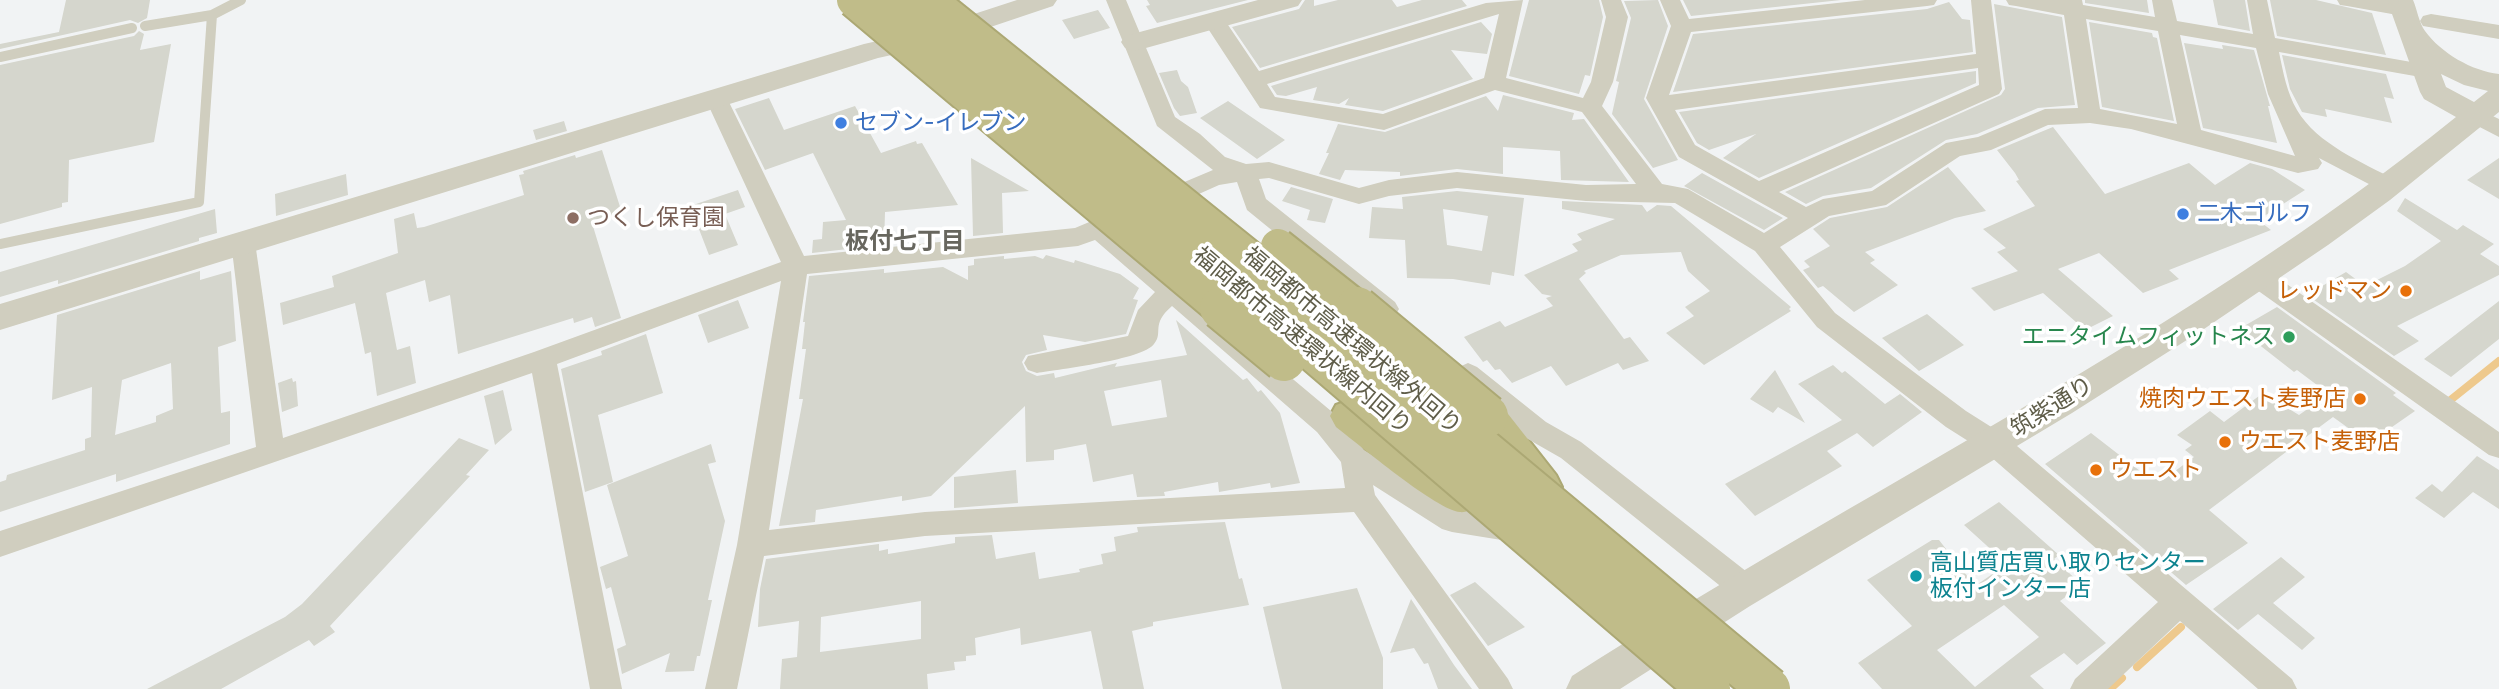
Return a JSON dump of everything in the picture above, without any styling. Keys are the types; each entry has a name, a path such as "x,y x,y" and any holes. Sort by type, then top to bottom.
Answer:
{"highway":[{"path":"844,0 996,131 1045,163"},
{"path":"853,0 1350,416 1429,475 1520,530"},
{"name":"福岡都市高速環状線内回り","path":"890,0 1237,285 1709,689"},
{"name":"福岡都市高速環状線外回り","path":"929,0 1271,274 1769,689"},
{"path":"966,0 1030,48 1217,201 1384,330 1487,416 1554,503"}],"street":[{"path":"0,317 874,50 966,27 1044,0"},
{"path":"1116,0 1165,121 1192,140 1217,163 1245,172"},
{"path":"1135,42 1289,0"},
{"path":"1590,107 1602,82 1617,17 1611,0"},
{"path":"1670,0 1682,26 1657,98 1687,151 1805,217"},
{"path":"1682,26 1927,0"},
{"path":"1758,191 1991,89 1981,0"},
{"path":"2016,0 2073,5 2267,42 2430,82 2491,114"},
{"path":"2162,0 2191,135"},
{"path":"1764,245 1823,208 1878,198 1954,149 1983,144 2045,117 2090,115 2191,135 2298,165 2311,163 2283,104 2257,0"},
{"path":"2347,0 2411,16 2499,32"},
{"path":"1254,80 1513,3 1494,82"},
{"path":"2073,5 2090,115"},
{"path":"2411,16 2430,82 2438,145"},
{"path":"2411,16 2446,67 2473,79 2499,83"},
{"path":"1214,20 1268,103 1384,122 1494,82 1590,107 1655,192"},
{"path":"1661,104 1988,60"},
{"path":"716,98 796,267 752,545 721,689"},
{"name":"筑紫通り","path":"1586,689 1745,588 1994,443 2259,278 2388,186 2438,145 2491,114"},
{"path":"2291,121 2316,142 2388,186"},
{"path":"0,544 271,454 796,267 1078,237 1214,178 1269,170 1359,196 1389,188 1457,180 1586,192 1655,192 1680,195 1764,245 1826,320 1956,419 1994,443 2281,689"},
{"path":"1245,172 1256,204 1536,430 1571,450 1745,588"},
{"path":"1099,230 1327,424 1354,458 1452,520 1520,530"},
{"path":"243,242 271,454"},
{"path":"2259,278 2499,447"},
{"path":"1037,363 1135,345 1144,338 1142,324 1147,314 1173,292"},
{"path":"542,359 606,689"},
{"path":"1354,458 1361,499 1497,689"},
{"path":"752,545 925,524 1361,499"},
{"path":"2086,689 2180,601"}],"lane":[{"path":"145,26 212,15 241,0"},
{"path":"0,244 200,202 212,15"},
{"path":"0,57 132,29"}],"building":[{"path":"66,0 150,0 147,18 138,23 130,20 0,49 0,44 59,32"},
{"path":"1147,0 1248,0 1157,23 1146,6 1150,5"},
{"path":"1305,0 1314,0 1314,6 1338,0 1392,0 1397,7 1422,0 1462,0 1467,6 1260,68 1232,27 1299,9"},
{"path":"1529,0 1599,0 1603,17 1590,76 1585,75 1579,94 1509,76"},
{"path":"1658,0 1668,26 1644,99 1678,160 1653,168 1612,114 1619,82 1616,81 1631,18 1624,1"},
{"path":"1683,0 1841,0 1691,16"},
{"path":"2085,0 2147,0 2149,13 2085,3"},
{"path":"2213,0 2245,0 2250,31 2218,25"},
{"path":"2270,0 2316,0 2372,13 2386,55 2277,36"},
{"path":"1949,2 1962,19 1970,20 1973,52 1673,92 1693,34 1927,9"},
{"path":"1994,4 2062,17 2075,105 2038,108 1977,134 1946,140 1871,188 1823,196 1806,204 1785,192 2001,95 2005,89"},
{"path":"1098,10 1110,28 1074,39 1062,20"},
{"path":"1481,22 1492,34 1487,54 1451,50 1473,79 1383,111 1345,105 1349,98 1339,104 1313,100 1317,87 1286,96 1277,95 1271,86"},
{"path":"2089,22 2152,33 2153,37 2157,38 2174,121 2102,107"},
{"path":"139,31 144,34 140,50 171,44 154,142 69,160 68,202 62,203 62,207 0,224 0,65 134,36"},
{"path":"2184,43 2254,50 2277,143 2203,128"},
{"path":"2282,55 2386,74 2394,99 2384,97 2392,123 2325,109 2327,117 2302,112 2290,89"},
{"path":"1177,70 1181,81 1188,87 1197,113 1180,116 1174,108 1159,73"},
{"path":"1976,71 1976,83 1759,178 1723,158 1756,134 1709,150 1697,143 1679,112"},
{"path":"1503,95 1574,113 1572,120 1584,119 1629,182 1561,180 1560,151 1503,147 1503,174 1457,169 1400,176 1400,172 1345,170 1340,180 1319,174 1338,124 1385,132 1486,96 1498,111"},
{"path":"769,98 784,130 855,106 881,153 916,141 917,144 922,143 958,205 885,212 884,245 812,253 813,240 822,239 823,222 846,220 813,153 765,170 735,109"},
{"path":"1228,101 1285,140 1257,159 1200,118"},
{"path":"564,121 567,131 536,140 533,130"},
{"path":"2053,127 2105,194 2189,163 2215,185 2250,163 2272,169 2305,190 2258,220 2271,230 2169,270 2179,279 2143,293 2099,253 2058,269 2113,316 2085,330 2043,293 1994,311 1971,288 2018,271 1997,252 2006,248 1983,229 2035,206 1997,150"},
{"path":"602,150 622,213 592,223 621,318 595,327 592,317 574,323 573,318 458,354 450,295 429,302 425,280 386,293 397,350 410,346 416,383 377,396 371,352 365,354 355,303 283,325 280,303 334,287 332,276 398,253 394,219 414,213 417,228 424,227 524,195 519,175 524,174 523,171 575,155 576,158"},
{"path":"971,158 1029,191 1002,193 1003,233 973,236"},
{"path":"2499,158 2499,199 2467,180"},
{"path":"1948,167 1986,211 1955,218 1865,252 1875,260 1870,263 1898,285 1854,312 1823,286 1818,288 1803,270 1810,267 1804,261 1830,246 1813,229 1830,218 1887,207"},
{"path":"1702,173 1783,218 1764,230 1684,186"},
{"path":"346,174 348,195 276,216 275,194"},
{"path":"1291,187 1333,199 1325,223 1307,220 1310,210 1282,201"},
{"path":"738,190 745,207 725,214 738,245 709,255 690,206"},
{"path":"1457,191 1524,198 1514,276 1492,272 1490,285 1453,279 1407,278 1405,240 1369,238 1372,207 1403,209 1402,197","holes":["1443,209 1488,216 1482,251 1447,245"]},
{"path":"2405,198 2457,230 2463,225 2494,244 2480,254 2499,266 2499,275 2397,326 2419,341 2394,356 2307,295 2346,272 2365,286 2405,266 2441,241 2397,211"},
{"path":"1562,201 1642,205 1647,212 1657,205 1671,206 1791,307 1791,311 1704,365 1666,333 1694,316 1685,307 1710,291 1688,271 1681,252 1621,255 1584,271 1586,273 1579,279 1624,339 1630,337 1649,361 1623,370 1618,363 1566,386 1551,366 1512,383 1500,369 1495,370 1487,360 1483,362 1464,337 1500,321 1505,327 1553,306 1546,298 1552,296 1542,294 1524,275 1578,251 1572,244 1582,240 1577,234 1615,219 1562,209"},
{"path":"215,209 217,233 199,238 199,241 58,284 58,280 0,297 0,272"},
{"path":"1046,255 1074,263 1075,260 1120,274 1139,288 1133,299 1138,300 1126,334 1085,342 1043,335 1047,350 1026,355 1022,362 1026,371 1037,376 1054,373 1055,378 1117,363 1115,367 1187,355 1176,320 1243,380 1247,378 1258,392 1261,390 1280,413 1300,483 1271,488 1270,483 1219,492 1218,482 1164,492 1165,496 1137,497 1133,474 1093,482 1086,444 1054,450 1054,460 1026,462 1025,406 931,496 902,501 902,496 816,510 815,522 779,526 803,399 799,399 806,349 802,349 803,322 809,276 943,267 968,280 968,266 974,265 974,259 1035,256 1043,259","holes":["1161,380 1167,417 1112,426 1104,391"]},
{"path":"200,271 200,280 231,271 236,341 218,347 221,413 230,411 230,444 116,482 116,474 0,512 0,482 6,480 7,475 85,450 85,439 91,437 92,387 52,400 57,315","holes":["171,363 173,409 156,416 156,422 115,435 122,380"]},
{"path":"738,300 749,328 708,343 698,315"},
{"path":"2499,301 2499,339 2451,377 2424,359"},
{"path":"2277,307 2396,393 2393,395 2415,411 2369,443 2333,417 2209,510 2248,543 2186,585 2045,464 2091,433 2149,478 2155,474 2163,480 2194,457 2185,450 2192,445 2177,435 2210,411 2224,422 2263,393 2299,415 2329,394 2297,370 2294,372 2239,329"},
{"path":"1927,314 1964,345 1919,371 1882,338"},
{"path":"646,334 663,393 598,415 613,482 585,492 561,369 602,355 601,351"},
{"path":"1833,365 1842,373 1845,371 1885,404 1900,394 1922,412 1873,447 1857,433 1827,451 1842,466 1755,516 1725,484 1842,420 1798,384"},
{"path":"1775,370 1805,423 1778,407 1773,413 1750,399"},
{"path":"292,378 293,382 296,381 298,406 282,412 278,383"},
{"path":"503,390 512,430 495,445 484,396"},
{"path":"459,438 489,450 466,475 470,476 330,626 335,632 314,646 309,640 221,689 147,689 285,617 302,604"},
{"path":"711,444 716,462 708,464 725,521 708,600 712,600 700,656 697,656 694,671 665,672 670,653 622,674 617,649 626,645 611,587 606,589 600,567 628,556 607,485"},
{"path":"2477,456 2499,470 2499,509 2473,492 2444,518 2415,498 2432,484 2442,492"},
{"path":"1016,470 1018,503 954,508 954,477"},
{"path":"1999,502 2059,555 2054,559 2082,585 2060,601 2106,643 2077,665 2064,653 2030,676 2044,689 1882,689 1858,663 1912,626 1867,580 1932,540 1939,540 1975,586 2007,564 1964,525","holes":["2004,605 2039,637 1975,687 1937,650"]},
{"path":"1225,522 1239,579 1242,578 1249,605 1153,622 1153,626 1132,631 1144,689 1103,689 1091,631 1021,645 1020,628 975,638 976,655 966,656 966,661 954,662 955,670 927,674 928,689 780,689 782,659 797,657 799,621 758,627 760,589 766,559 879,544 879,551 888,549 888,554 955,543 955,537 992,535 996,559 1035,552 1039,579 1080,572 1079,569 1103,564 1101,554 1116,551 1114,537 1138,532 1137,527","holes":["921,601 921,639 820,652 821,617"]},
{"path":"2281,557 2305,577 2273,603 2315,638 2302,650 2258,614 2238,630 2213,609"},
{"path":"1475,582 1525,627 1488,646 1450,595"},
{"path":"1357,588 1383,658 1383,689 1282,689 1263,607"},
{"path":"1411,599 1472,689 1438,689 1428,663 1424,664 1414,648 1390,653"}],"waterway":[{"path":"2448,402 2499,361"},
{"path":"2137,667 2181,627"},
{"path":"2110,689 2122,678"}],"place":[{"name":"セブン-イレブン","path":"841,123"},
{"name":"二木ゴルフ","path":"2183,214"},
{"name":"つくし保育園","path":"573,218"},
{"name":"レッドマン","path":"2406,291"},
{"name":"エニタイムフィットネス","path":"2289,337"},
{"name":"焼肉ウエスト麦野店","path":"2360,399"},
{"name":"ウエスト麦野店","path":"2225,442"},
{"name":"ウエスト","path":"2096,470"},
{"name":"高山質店買い取りセンター 板付インター店","path":"1916,576"}],"district":[{"name":"板付七丁目","path":"905,242"}]}
